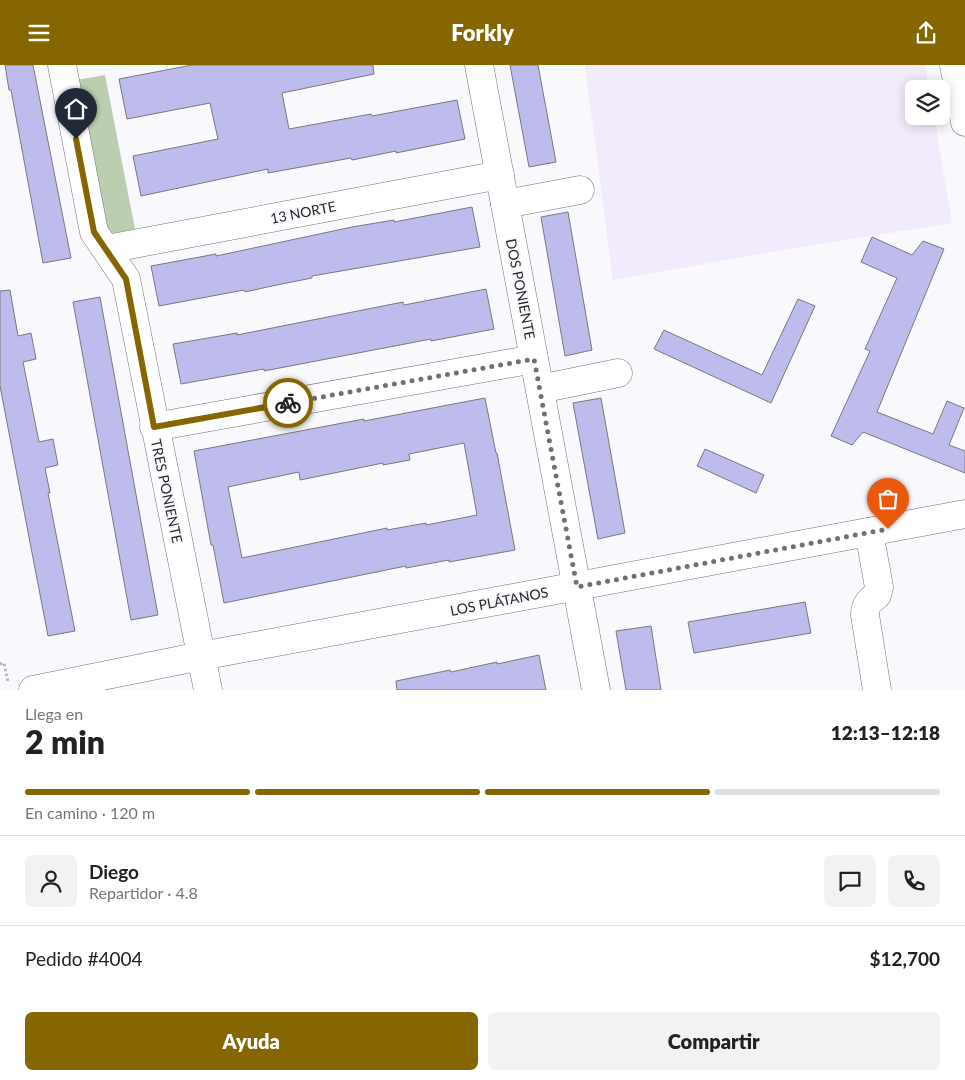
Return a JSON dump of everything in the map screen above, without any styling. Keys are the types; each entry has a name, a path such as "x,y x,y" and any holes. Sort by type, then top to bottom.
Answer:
{"street":[{"name":"TRES PONIENTE","path":"62,65 94,232 126,279 208,690"},
{"name":"DOS PONIENTE","path":"479,65 596,690"},
{"path":"954,65 965,122"},
{"name":"13 NORTE","path":"106,249 500,175"},
{"path":"505,204 580,190"},
{"path":"154,427 534,359"},
{"path":"540,389 618,373"},
{"name":"LOS PLÁTANOS","path":"33,690 201,656 965,515"},
{"path":"869,532 879,587 877,595 867,604 865,615 877,690"}],"path":[{"path":"0,664 4,663 9,690"}],"shaded area":[{"path":"925,65 928,80 905,80 905,125 936,125 952,223 613,280 585,66"}],"green space":[{"path":"105,75 135,229 109,234 98,222 71,81"}],"building":[{"path":"5,65 33,65 71,258 43,263"},
{"path":"192,65 373,65 374,74 282,93 289,129 457,100 465,139 396,153 396,151 352,160 351,158 268,173 268,169 141,196 133,156 218,139 210,103 127,119 119,79"},
{"path":"510,65 538,65 556,162 529,167"},
{"path":"472,207 480,247 312,276 312,278 245,292 244,290 159,306 151,266 216,254 216,256 352,227 394,220 394,222"},
{"path":"568,212 592,350 565,356 541,217"},
{"path":"872,237 912,255 923,241 944,249 877,412 933,434 947,401 964,408 949,445 965,451 965,473 863,432 852,445 831,436 870,351 865,349 897,278 861,262"},
{"path":"486,289 494,329 264,371 264,369 181,384 173,344 237,333 237,335 403,302 404,305"},
{"path":"10,290 18,336 31,333 36,359 23,362 39,442 53,439 58,465 45,468 50,493 48,493 75,631 48,636 0,386 0,291"},
{"path":"100,297 158,615 131,620 73,302"},
{"path":"798,299 815,306 771,403 654,349 664,330 762,375"},
{"path":"485,398 515,550 449,562 449,560 406,568 406,566 224,603 213,545 211,545 194,451 364,419 364,421","holes":["464,443 477,515 426,525 426,523 387,530 387,528 242,558 228,487 299,472 300,480 383,463 383,465 410,460 409,454"]},
{"path":"601,398 625,533 598,539 573,403"},
{"path":"705,449 764,475 756,493 697,466"},
{"path":"805,602 811,633 694,653 688,622"},
{"path":"651,626 661,690 626,690 616,631"},
{"path":"539,655 546,690 397,690 396,681"}],"way so far":[{"path":"288,403 534,359 577,587 888,529"}],"route":[{"path":"76,139 94,232 126,279 154,427 288,403"}]}
